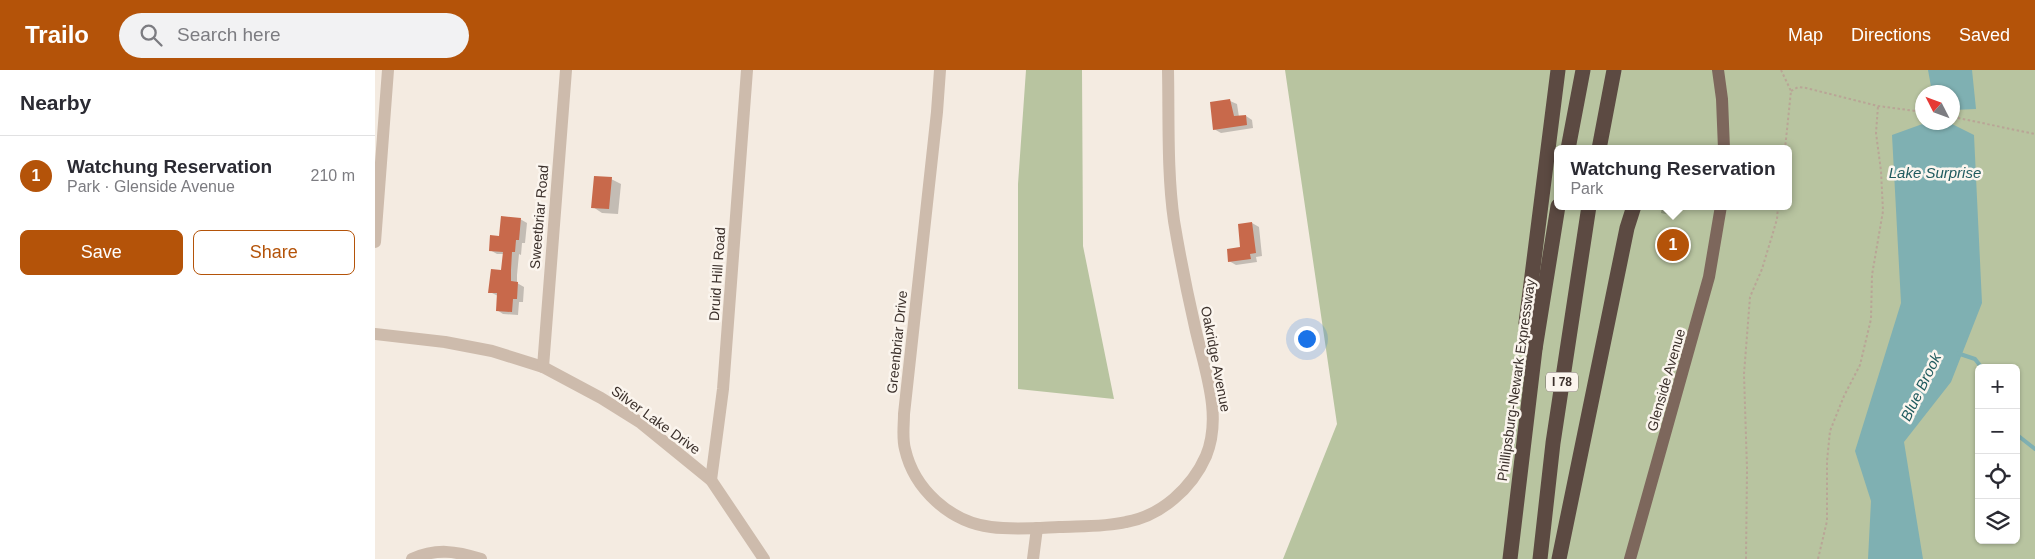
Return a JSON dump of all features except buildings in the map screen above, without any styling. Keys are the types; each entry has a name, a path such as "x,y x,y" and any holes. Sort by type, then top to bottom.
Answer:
{"highway":[{"path":"1535,349 1526,323 1558,70"},
{"path":"1569,145 1583,70"},
{"path":"1600,145 1614,70"},
{"name":"Phillipsburg-Newark Expressway","path":"1510,559 1535,349 1557,210"},
{"name":"I 78","path":"1540,559 1553,443 1588,210"},
{"path":"1559,559 1627,228 1633,210"}],"main road":[{"path":"1718,70 1722,99 1724,145"},
{"name":"Glenside Avenue","path":"1630,559 1709,277 1720,210"}],"street":[{"path":"375,242 388,70"},
{"name":"Sweetbriar Road","path":"543,367 566,70"},
{"name":"Druid Hill Road","path":"711,480 723,389 747,70"},
{"name":"Greenbriar Drive","path":"940,70 904,414 904,448 912,472 918,482 936,501 954,514 973,523 992,527 1037,528"},
{"name":"Oakridge Avenue","path":"1037,528 1110,525 1128,522 1153,512 1175,498 1192,480 1202,463 1209,445 1213,420 1212,404 1185,283 1174,220 1170,159 1168,70"},
{"name":"Silver Lake Drive","path":"375,334 445,342 492,351 543,367 601,398 641,424 711,480 764,559"},
{"path":"1033,559 1037,528"},
{"path":"411,559 427,552 448,551 481,559"}],"path":[{"path":"1781,70 1791,91 1785,145"},
{"path":"1791,91 1798,87 1806,88 1878,106 1915,111"},
{"path":"1818,559 1827,521 1827,461 1830,431 1844,396 1860,365 1871,319 1872,275 1883,211 1881,171 1876,133 1878,106"},
{"path":"1960,118 2035,134"},
{"path":"1746,559 1747,469 1744,374 1750,297 1762,270 1777,220 1778,210"}],"green space":[{"path":"1026,70 1082,70 1083,246 1114,399 1018,389 1018,184"},
{"path":"1285,70 2035,70 2035,559 1283,559 1337,424"}],"water":[{"path":"1928,70 1972,70 1976,109 1960,110 1960,85 1931,85"},
{"name":"Lake Surprise","path":"1915,127 1915,130 1960,130 1960,128 1974,135 1982,303 1951,382 1904,442 1923,559 1868,559 1871,501 1855,451 1901,303 1892,135"}],"waterway":[{"path":"1957,353 1975,359 1979,364"},
{"path":"2020,437 2035,449"}],"place":[{"name":"Watchung Reservation","path":"1673,245"}],"water label":[{"name":"Blue Brook","path":"1921,387"}]}
